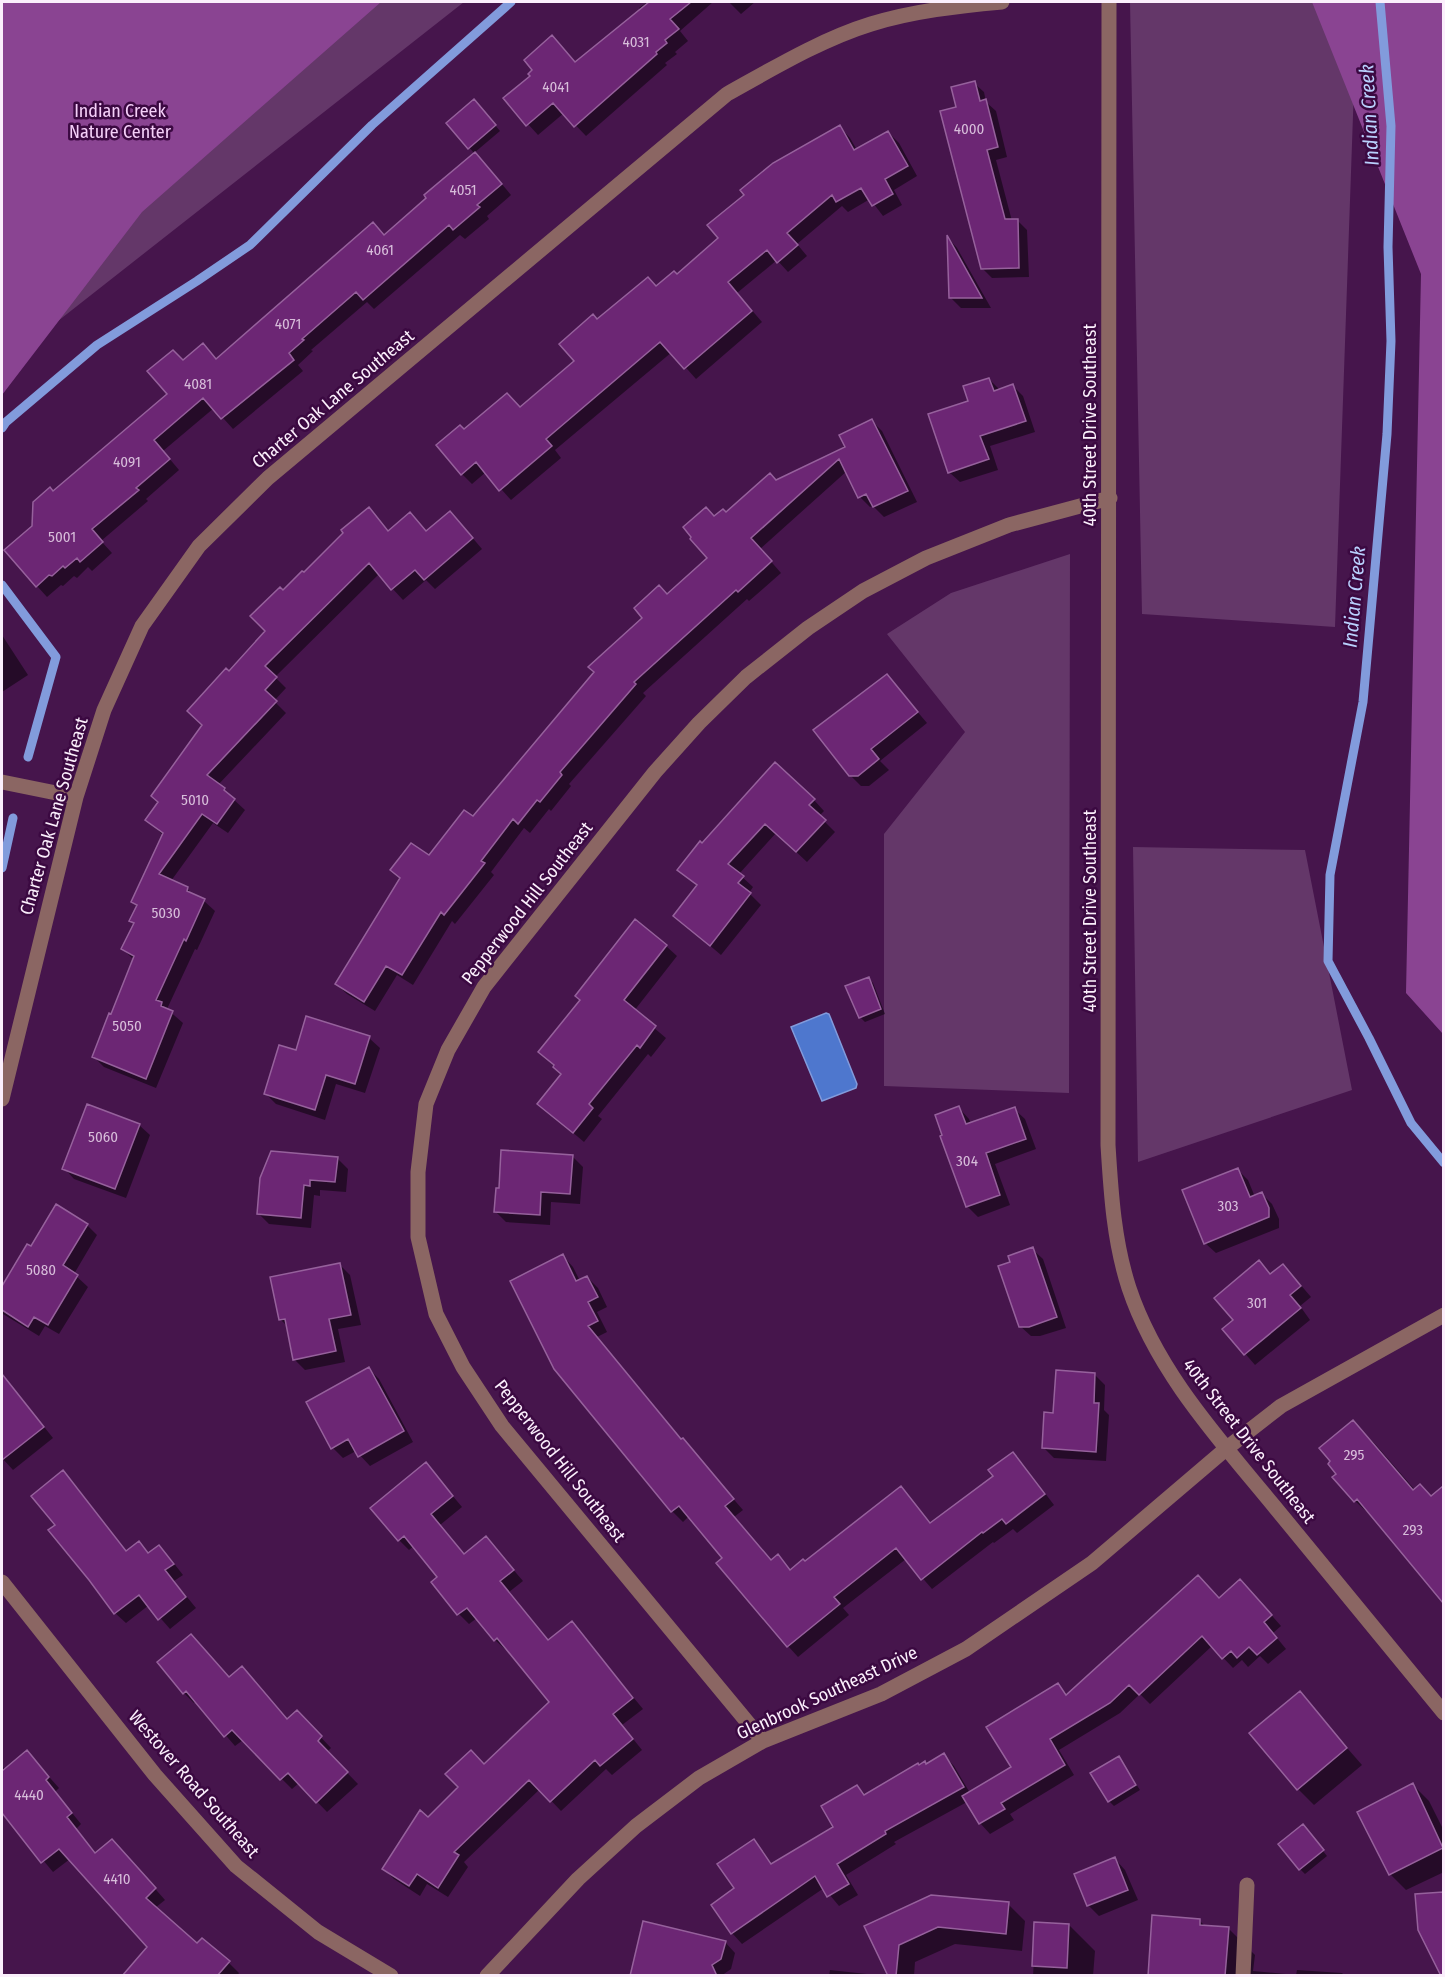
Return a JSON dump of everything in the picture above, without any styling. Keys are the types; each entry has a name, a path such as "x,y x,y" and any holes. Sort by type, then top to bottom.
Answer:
{"street":[{"name":"Charter Oak Lane Southeast","path":"2,1099 76,797 104,710 142,626 199,546 268,478 727,94 800,54 871,24 944,8 1002,2"},
{"name":"40th Street Drive Southeast","path":"1109,2 1108,1145 1116,1239 1129,1289 1170,1374 1227,1448 1443,1713"},
{"name":"Pepperwood Hill Southeast","path":"763,1741 502,1426 463,1367 436,1314 418,1237 418,1172 426,1104 448,1050 484,987 655,772 699,723 747,677 808,628 863,591 926,558 1009,525 1110,498"},
{"path":"2,782 76,797"},
{"name":"Glenbrook Southeast Drive","path":"487,1976 578,1879 636,1826 699,1778 763,1741 881,1694 966,1649 1092,1563 1227,1448 1281,1406 1443,1314"},
{"name":"Westover Road Southeast","path":"2,1582 154,1775 236,1866 318,1932 391,1976"},
{"path":"1244,1976 1247,1886"}],"green space":[{"name":"Indian Creek Nature Center","path":"2,2 464,2 2,365"},
{"name":"Indian Creek Nature Center","path":"2,2 381,2 142,212 2,395"},
{"path":"1130,2 1357,2 1335,627 1142,614"},
{"path":"1312,2 1443,2 1443,1034 1406,993 1421,274"},
{"path":"1070,554 1069,1093 884,1086 884,834 965,732 887,634 951,593"},
{"path":"1133,847 1305,850 1352,1090 1138,1162"}],"water":[{"path":"826,1013 829,1014 857,1084 856,1088 822,1101 791,1027"}],"building":[{"path":"649,2 691,2 670,19 679,29 665,40 667,43 656,52 657,54 574,127 553,103 526,126 503,98 530,76 528,74 532,70 524,60 552,35 575,62"},
{"path":"975,81 980,101 986,99 998,147 987,150 1005,219 1018,219 1019,268 981,269 940,111 956,107 951,87"},
{"path":"474,99 496,125 468,149 446,123"},
{"path":"840,125 854,150 888,131 908,166 885,179 893,194 872,206 861,188 836,202 832,195 787,233 798,245 777,263 767,250 728,282 752,311 684,369 660,342 546,439 552,446 499,491 476,462 461,475 436,445 460,425 464,429 507,393 520,407 574,361 559,344 593,314 597,319 648,277 656,286 674,271 677,274 718,238 707,225 744,195 740,190 773,163"},
{"path":"475,152 502,184 477,205 480,207 453,230 449,225 363,300 356,292 289,353 294,360 221,419 203,398 154,440 170,459 136,488 139,490 92,529 103,542 80,562 77,558 52,576 49,575 36,587 4,550 32,526 33,502 50,487 53,491 167,394 147,371 173,350 183,360 203,343 216,359 373,222 384,235 426,198 424,195"},
{"path":"947,235 982,298 949,298"},
{"path":"989,378 994,391 1013,384 1026,421 980,436 989,459 948,473 928,414 968,401 963,386"},
{"path":"872,419 908,491 873,507 866,494 858,498 839,459 751,538 772,561 738,592 736,590 634,682 636,684 560,772 562,775 540,802 537,800 518,824 513,819 481,861 485,863 444,915 441,912 402,975 386,966 364,1002 335,984 400,878 390,870 411,843 429,855 464,810 473,816 594,672 588,667 642,618 634,608 659,585 667,594 707,558 690,539 691,537 683,527 706,507 714,516 723,509 726,512 770,473 776,480 845,447 839,435"},
{"path":"369,507 388,531 410,512 426,531 450,511 473,538 424,580 415,570 391,590 369,563 265,666 277,677 265,690 277,701 207,775 225,788 224,790 235,799 217,824 202,814 159,874 188,887 187,891 205,899 156,1000 162,1002 161,1006 173,1011 146,1079 92,1057 134,956 121,949 134,923 129,921 137,905 131,902 163,833 145,820 158,802 151,796 202,725 187,711 226,668 229,671 265,631 250,616 280,587 283,590 302,571 304,572 343,533 341,530"},
{"path":"887,674 918,712 871,749 879,759 858,776 849,776 813,730"},
{"path":"775,762 815,799 809,805 826,820 796,852 765,824 728,864 744,876 738,883 751,893 710,946 673,916 697,885 677,870 700,841 702,843"},
{"path":"635,919 667,945 624,1000 656,1026 640,1048 637,1045 589,1104 593,1108 573,1133 537,1104 561,1074 538,1052 580,1000 575,996"},
{"path":"869,977 881,1009 859,1018 845,986"},
{"path":"306,1016 370,1036 355,1084 326,1075 315,1110 264,1094 279,1045 296,1050"},
{"path":"87,1104 140,1124 115,1189 62,1169"},
{"path":"959,1106 966,1124 1015,1107 1026,1139 986,1153 1000,1195 966,1207 940,1136 942,1135 935,1115"},
{"path":"501,1150 573,1155 570,1194 541,1192 540,1215 494,1212 496,1188 499,1188"},
{"path":"271,1151 338,1157 335,1182 310,1180 310,1186 304,1185 301,1218 257,1214 260,1178"},
{"path":"1238,1168 1250,1197 1262,1192 1269,1208 1269,1217 1204,1244 1182,1190"},
{"path":"56,1204 88,1224 63,1265 78,1275 48,1325 34,1317 28,1327 2,1310 2,1286 27,1244 31,1246"},
{"path":"1033,1247 1057,1317 1029,1327 1019,1327 998,1266 1010,1262 1008,1256"},
{"path":"563,1254 576,1281 587,1276 598,1297 588,1302 598,1321 588,1326 681,1439 683,1438 734,1499 725,1506 771,1560 778,1554 790,1570 803,1559 805,1561 901,1486 930,1523 993,1476 988,1470 1013,1452 1045,1494 1006,1524 1002,1519 982,1532 921,1580 896,1548 834,1597 840,1604 787,1647 716,1563 722,1558 679,1506 671,1512 554,1369 510,1281"},
{"path":"1259,1260 1270,1274 1283,1264 1301,1286 1290,1295 1301,1308 1244,1355 1222,1329 1233,1320 1214,1298"},
{"path":"340,1263 351,1315 329,1319 336,1351 293,1360 285,1319 279,1320 270,1277"},
{"path":"369,1367 404,1431 358,1457 348,1439 331,1449 306,1402"},
{"path":"1056,1370 1095,1373 1094,1403 1099,1403 1096,1452 1042,1448 1044,1412 1053,1413"},
{"path":"2,1374 44,1427 2,1460"},
{"path":"1353,1420 1413,1490 1420,1484 1431,1496 1443,1486 1443,1603 1357,1499 1354,1502 1332,1477 1336,1474 1328,1464 1330,1461 1319,1448"},
{"path":"426,1462 453,1496 431,1514 464,1554 486,1536 514,1570 500,1581 548,1640 572,1621 633,1698 613,1714 633,1739 600,1766 595,1760 550,1802 529,1780 454,1852 459,1855 438,1888 417,1874 409,1886 382,1869 420,1810 428,1817 458,1787 445,1774 471,1750 484,1764 549,1702 497,1638 494,1641 467,1608 457,1615 431,1582 437,1577 404,1536 398,1541 370,1508"},
{"path":"63,1470 126,1551 139,1541 148,1553 159,1545 174,1564 165,1570 186,1597 158,1620 139,1595 114,1614 48,1530 55,1525 31,1496"},
{"path":"1198,1575 1219,1598 1240,1579 1272,1615 1264,1622 1277,1638 1257,1655 1249,1647 1237,1658 1231,1651 1222,1659 1202,1636 1139,1695 1129,1685 1110,1703 1050,1739 1065,1765 1001,1803 1005,1809 979,1824 962,1796 1011,1767 986,1727 1058,1683 1066,1695"},
{"path":"191,1634 229,1677 242,1666 287,1719 297,1710 322,1736 318,1741 348,1772 316,1803 288,1773 280,1780 232,1730 224,1737 186,1691 183,1694 157,1662"},
{"path":"1300,1691 1347,1748 1297,1790 1249,1733"},
{"path":"27,1750 49,1777 46,1780 72,1813 67,1817 95,1853 112,1839 156,1888 146,1898 197,1943 202,1938 230,1961 217,1976 122,1976 147,1947 59,1849 41,1863 2,1813 2,1771"},
{"path":"944,1753 964,1787 885,1831 886,1834 837,1864 849,1884 827,1897 815,1876 731,1934 711,1905 734,1888 717,1864 754,1839 771,1864 833,1827 821,1806 857,1785 864,1795 918,1763 919,1765 925,1761 926,1764"},
{"path":"1119,1756 1136,1785 1108,1802 1090,1773"},
{"path":"1413,1783 1443,1848 1389,1875 1357,1812"},
{"path":"1303,1824 1324,1850 1299,1870 1278,1844"},
{"path":"1115,1857 1128,1890 1087,1906 1074,1874"},
{"path":"1443,1892 1443,1976 1441,1976 1418,1930 1415,1894"},
{"path":"931,1895 1009,1902 1006,1934 938,1927 899,1945 896,1976 888,1976 864,1926"},
{"path":"1152,1915 1200,1919 1200,1925 1229,1927 1225,1976 1148,1976"},
{"path":"643,1921 726,1941 721,1959 712,1965 717,1976 630,1976"},
{"path":"1034,1922 1069,1924 1067,1968 1032,1966"}],"waterway":[{"path":"2,428 6,422 97,345 250,245 372,125 511,2"},
{"name":"Indian Creek","path":"1380,2 1391,126 1388,247 1391,341 1387,434 1363,702 1330,875 1328,961 1411,1123 1444,1163"},
{"path":"2,585 56,657 28,757"},
{"path":"2,868 13,818"}]}
